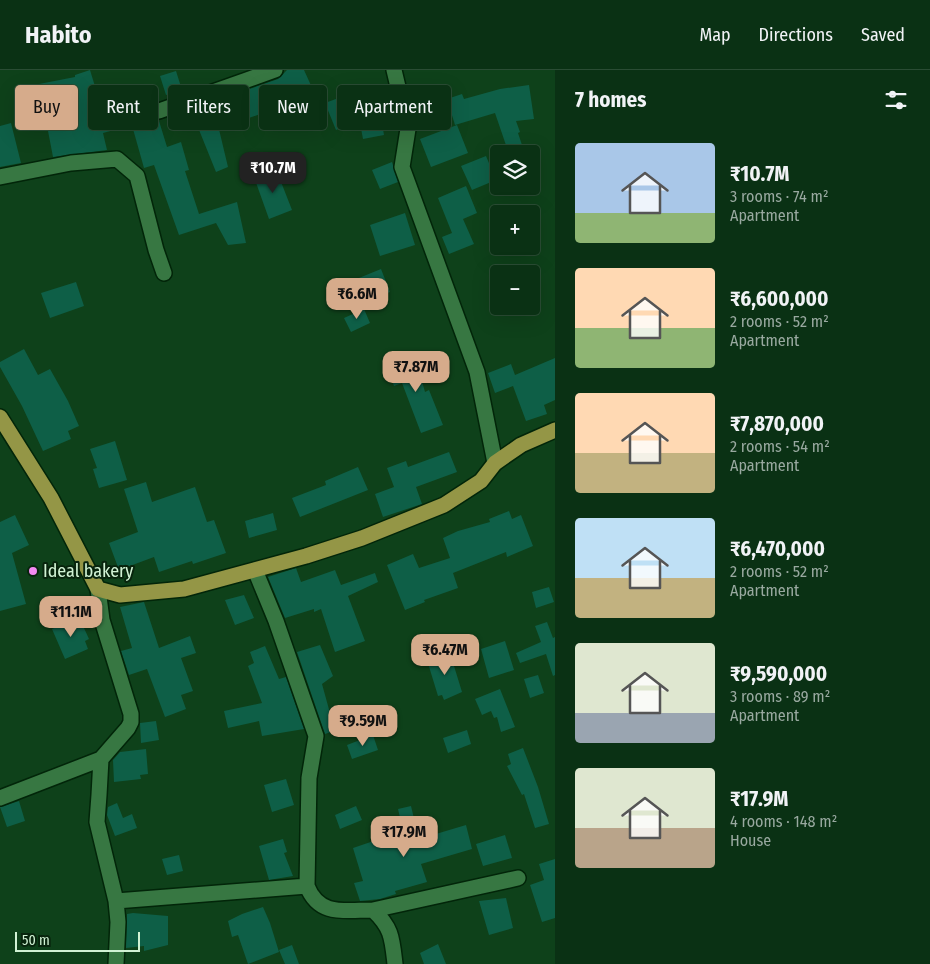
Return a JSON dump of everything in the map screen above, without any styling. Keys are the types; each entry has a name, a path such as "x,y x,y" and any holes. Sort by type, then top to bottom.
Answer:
{"main road":[{"path":"0,418 50,498 98,589 120,595 184,589 362,538 444,505 481,481 495,463 521,445 555,430"}],"street":[{"path":"159,111 275,70"},
{"path":"394,70 408,129 402,167 477,372 495,463"},
{"path":"0,177 71,163 117,159 137,176 156,250 164,273"},
{"path":"255,570 276,622 316,736 309,778 307,886 311,897 322,907 337,910 373,910 518,878"},
{"path":"0,798 101,759 131,722 132,714 102,620 98,589"},
{"path":"101,759 98,822 116,901 118,922 116,964"},
{"path":"116,901 307,886"},
{"path":"373,910 386,922 392,938 395,964"}],"building":[{"path":"90,70 95,85 88,85 88,130 114,130 103,133 107,150 53,157 48,130 78,130 78,85 39,84 75,77 75,75"},
{"path":"287,70 304,70 311,85 261,85 278,79"},
{"path":"176,71 180,85 168,85 168,94 166,95 160,76"},
{"path":"529,85 534,119 516,121 522,145 506,145 495,113 455,125 451,112 451,98 462,94 464,99 500,89"},
{"path":"259,86 259,115 249,118 249,89"},
{"path":"337,99 336,130 327,108 327,102"},
{"path":"158,121 167,147 181,142 189,170 185,171 199,214 237,202 246,243 228,245 216,223 179,235 154,165 144,168 133,130 158,130"},
{"path":"11,123 21,163 0,167 0,126"},
{"path":"457,125 468,153 431,167 420,139 444,130 451,130 451,127"},
{"path":"199,130 219,130 228,167 216,172"},
{"path":"361,130 383,130 384,135 363,139"},
{"path":"486,156 490,166 490,182 472,190 461,166"},
{"path":"392,162 398,182 380,189 372,170"},
{"path":"276,169 292,210 269,219 254,177"},
{"path":"466,186 477,213 463,219 474,244 449,254 442,237 452,233 438,198"},
{"path":"405,213 415,245 380,256 370,225"},
{"path":"381,269 390,292 363,303 354,280"},
{"path":"76,282 84,306 50,318 41,293"},
{"path":"364,309 370,323 351,332 344,318"},
{"path":"24,349 38,375 50,369 68,401 79,426 68,431 71,439 43,451 22,406 0,367 0,362"},
{"path":"415,356 425,392 429,390 443,425 421,433 402,383 394,386 387,365"},
{"path":"555,358 555,400 544,405 547,414 526,421 513,386 495,393 488,373 511,364 515,375"},
{"path":"115,441 127,480 99,488 93,469 97,468 90,449"},
{"path":"449,452 457,472 416,487 422,504 383,517 375,494 394,487 387,468 406,461 408,467"},
{"path":"358,467 368,490 300,517 292,498 326,485 325,481"},
{"path":"146,482 152,502 195,487 207,522 214,520 226,553 193,564 192,561 159,572 154,557 119,570 109,543 138,532 124,489"},
{"path":"509,511 512,519 521,515 533,546 507,557 506,552 453,573 458,588 424,600 425,602 405,610 387,565 413,554 419,568 450,558 443,538 458,531 490,522 489,519"},
{"path":"273,513 277,530 249,538 245,521"},
{"path":"15,515 29,545 12,553 26,604 0,611 0,522"},
{"path":"296,568 301,582 335,570 341,585 375,573 378,582 348,596 365,641 335,652 321,609 314,612 314,609 285,618 268,577"},
{"path":"549,587 554,602 536,608 532,592"},
{"path":"244,595 254,618 235,625 225,600"},
{"path":"144,602 159,648 190,636 196,653 181,658 193,691 181,695 186,709 165,717 147,669 129,675 121,651 132,648 120,607"},
{"path":"79,617 89,639 85,641 88,649 65,659 52,629"},
{"path":"547,622 553,638 555,637 555,675 553,676 546,654 520,663 516,653 541,642 535,626"},
{"path":"505,641 514,670 489,678 481,649"},
{"path":"320,645 333,676 322,684 330,713 334,712 340,729 325,734 297,652"},
{"path":"265,646 279,679 286,677 304,729 262,736 259,721 228,728 224,711 262,703 248,666 254,663 250,652"},
{"path":"450,653 462,692 444,700 442,695 438,696 427,660"},
{"path":"538,675 544,693 530,698 524,679"},
{"path":"500,689 515,727 501,732 497,717 494,718 491,711 482,715 475,699"},
{"path":"156,721 159,740 141,743 140,723"},
{"path":"467,730 471,744 448,753 443,738"},
{"path":"373,735 378,750 352,759 347,745"},
{"path":"523,748 538,787 549,824 535,828 524,794 522,795 507,766 511,764 508,754"},
{"path":"146,749 148,774 140,775 141,779 114,782 113,760 120,752"},
{"path":"286,779 294,805 272,812 264,785"},
{"path":"19,801 25,821 7,827 0,807"},
{"path":"117,803 123,818 132,814 137,828 115,836 107,815 108,807"},
{"path":"356,806 362,820 340,829 335,815"},
{"path":"411,806 419,839 466,825 472,849 421,864 427,882 395,891 396,894 380,899 360,901 354,883 363,881 353,848 403,831 398,809"},
{"path":"505,835 512,858 483,866 476,844"},
{"path":"283,839 287,852 284,853 293,876 269,880 259,846"},
{"path":"179,855 183,871 167,875 162,859"},
{"path":"555,859 555,918 542,922 530,885 544,880 539,864"},
{"path":"506,898 513,928 489,935 479,901"},
{"path":"263,907 279,952 248,964 238,935 232,937 228,921"},
{"path":"127,914 168,916 168,945 144,951 144,946 126,948"},
{"path":"438,944 446,964 424,964 420,953"},
{"path":"292,945 299,964 285,964 279,950"}],"place":[{"name":"Ideal bakery","path":"33,571"}]}
